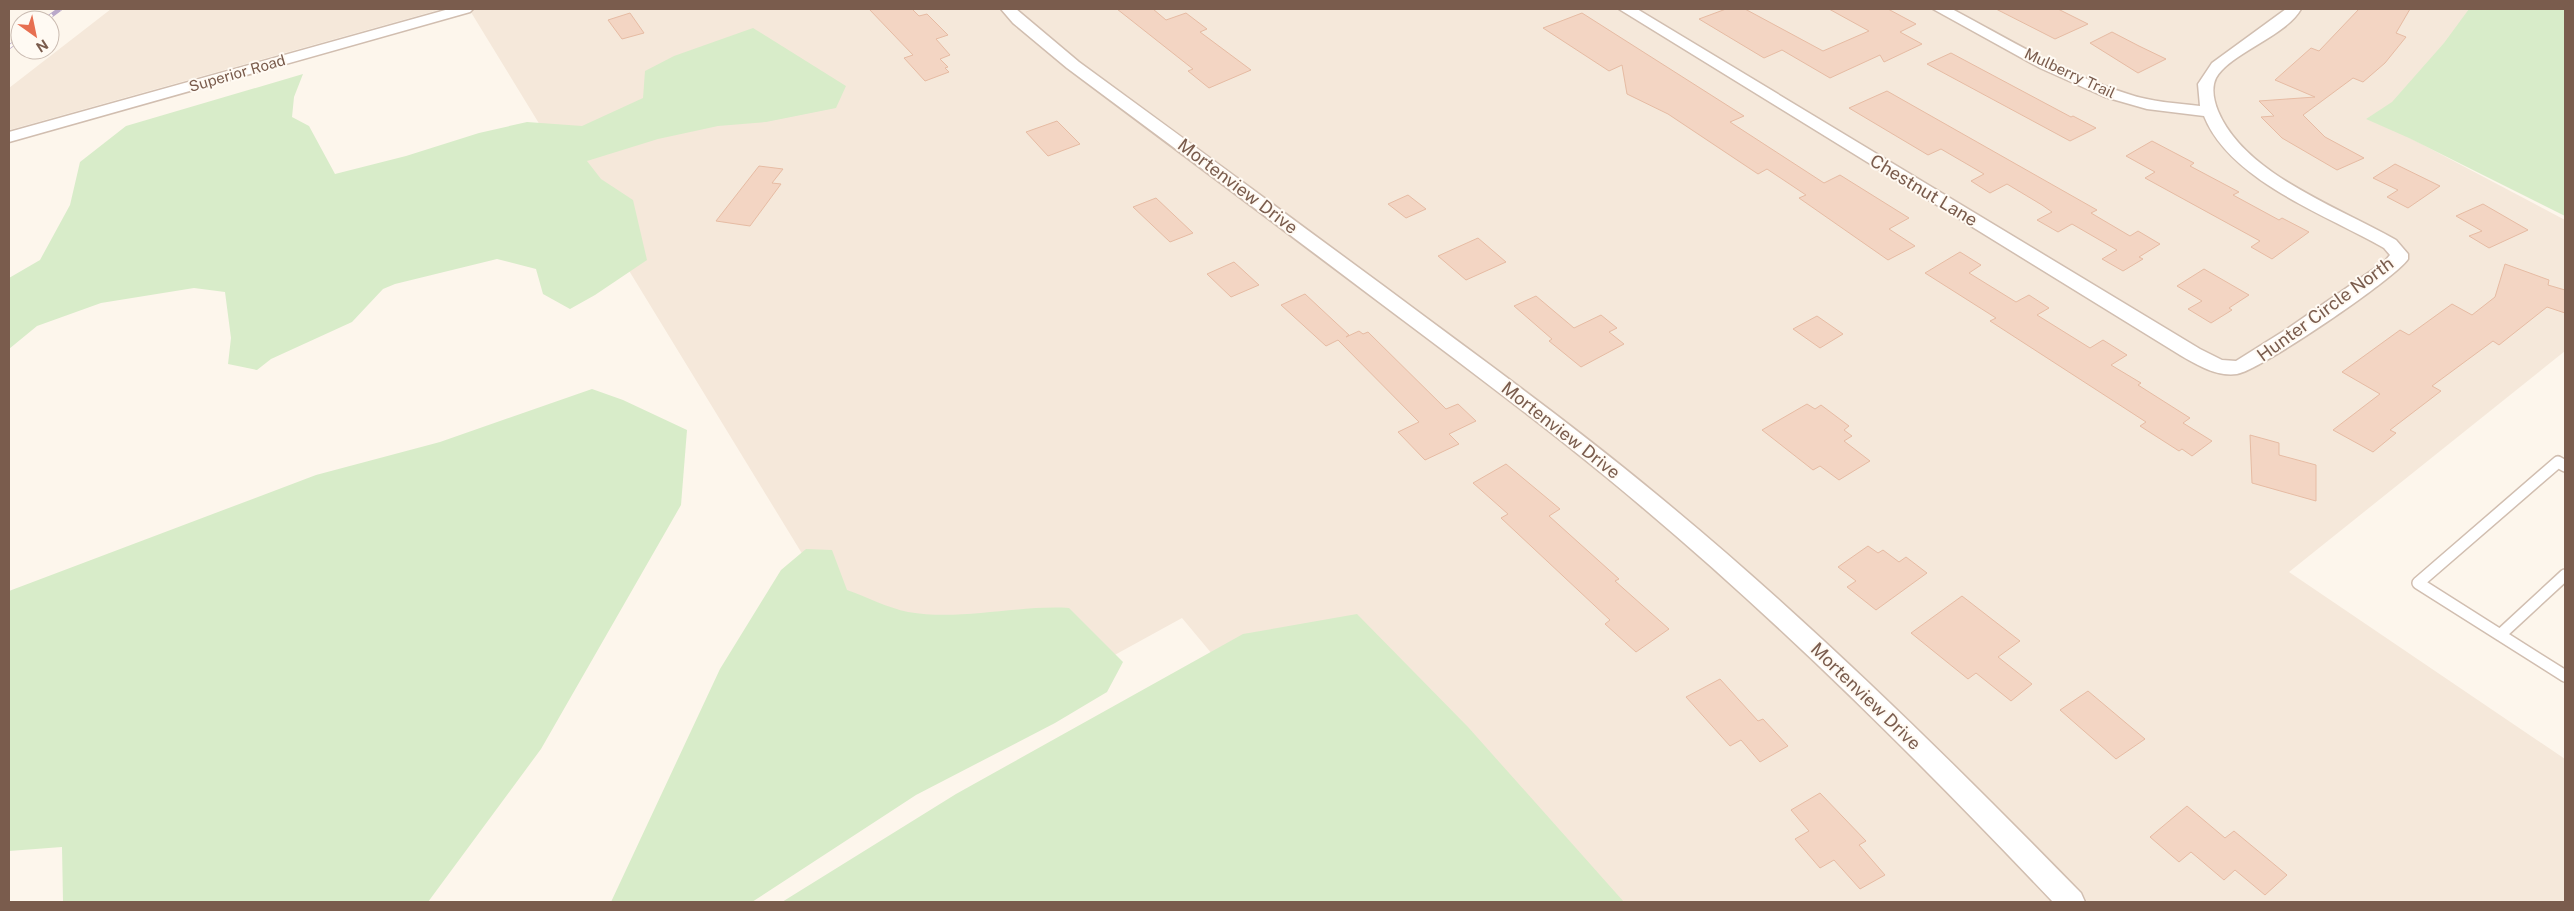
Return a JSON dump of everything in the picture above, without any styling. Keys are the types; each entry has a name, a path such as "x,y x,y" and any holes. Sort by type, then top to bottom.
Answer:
{"street":[{"name":"Superior Road","path":"9,136 465,9"},
{"name":"Mortenview Drive","path":"1008,9 1018,20 1066,59 1521,398 1682,528 1766,602 1868,697 1978,805 2070,902"},
{"name":"Chestnut Lane","path":"1627,9 2186,350 2207,362 2223,367"},
{"name":"Mulberry Trail","path":"1941,9 2075,79 2112,94 2147,104 2209,112"},
{"name":"Hunter Circle North","path":"2223,367 2239,367 2251,363 2399,259 2398,254 2390,244 2269,177 2239,154 2226,140 2209,112 2205,93 2208,78 2224,60 2252,43 2294,9"}],"lane":[{"path":"2565,466 2558,462 2418,584 2565,676"},
{"path":"2500,635 2565,575"}],"shaded area":[{"path":"111,9 442,9 9,130 9,88 45,60 60,60 60,48"},
{"path":"469,9 2529,9 2410,138 2565,220 2565,351 2289,572 2565,759 2565,902 1419,902 1182,618 927,758"}],"green space":[{"path":"2469,9 2565,9 2565,216 2409,138 2366,119 2392,102 2444,43"},
{"path":"753,28 846,86 836,108 766,122 718,126 658,139 587,161 601,179 633,200 647,260 595,295 570,309 543,294 536,269 497,259 395,284 383,289 352,322 271,359 257,370 228,364 231,338 225,292 194,288 101,303 37,326 9,349 9,278 40,260 70,205 80,162 126,126 303,74 294,97 292,117 309,126 335,174 406,156 479,133 527,122 582,126 643,98 645,71 674,56"},
{"path":"592,389 623,400 687,430 681,505 541,749 428,902 63,902 62,847 9,851 9,591 316,475 440,442"},
{"path":"806,549 832,550 847,590 908,612 948,615 1069,608 1123,662 1107,692 1055,723 916,795 752,902 611,902 720,669 781,570"},
{"path":"1357,614 1468,727 1624,902 782,902 956,794 1243,634"}],"building":[{"path":"869,9 912,9 919,16 927,14 948,35 936,39 950,55 940,59 948,67 945,68 949,72 925,81 904,58 913,55"},
{"path":"1117,9 1153,9 1166,20 1186,13 1207,29 1200,32 1251,70 1209,88 1188,71 1193,69"},
{"path":"1726,9 1745,9 1823,51 1869,31 1829,9 1888,9 1916,24 1900,32 1922,44 1884,62 1880,55 1830,78 1782,50 1764,58 1699,19"},
{"path":"1996,9 2058,9 2088,24 2055,39"},
{"path":"2359,9 2410,9 2396,33 2406,37 2385,63 2363,82 2353,78 2303,115 2325,137 2364,158 2337,170 2282,138 2261,117 2274,116 2259,101 2315,97 2275,80 2311,48 2319,51"},
{"path":"630,13 644,33 622,39 608,20"},
{"path":"1582,13 1744,116 1730,122 1824,183 1840,175 1909,218 1889,229 1915,246 1888,260 1799,198 1806,195 1767,169 1758,174 1668,114 1627,94 1622,65 1609,71 1543,28"},
{"path":"2112,32 2166,59 2138,73 2090,43"},
{"path":"1951,53 2071,117 2073,116 2096,128 2070,141 1927,64"},
{"path":"1887,91 2097,210 2091,213 2130,236 2138,231 2160,244 2139,257 2143,259 2123,271 2102,259 2117,250 2072,224 2058,232 2037,220 2052,212 2007,184 1990,193 1971,181 1984,174 1941,149 1928,155 1849,108"},
{"path":"1057,121 1080,144 1048,156 1026,132"},
{"path":"2152,141 2194,163 2190,166 2239,192 2233,195 2279,220 2282,218 2309,232 2272,259 2251,247 2260,241 2145,178 2155,172 2126,156"},
{"path":"2395,164 2440,186 2408,208 2387,197 2398,190 2373,178"},
{"path":"759,166 783,169 772,183 781,184 750,226 716,221"},
{"path":"1408,195 1426,209 1406,218 1388,204"},
{"path":"1156,198 1193,233 1170,242 1133,207"},
{"path":"2483,204 2528,230 2489,248 2469,236 2482,231 2456,216"},
{"path":"1478,238 1506,262 1466,280 1438,256"},
{"path":"1960,252 1981,265 1969,273 2016,302 2029,295 2049,308 2037,315 2090,348 2103,340 2127,355 2111,365 2141,383 2138,385 2190,418 2183,423 2212,441 2192,456 2182,449 2179,451 2140,426 2146,422 1990,321 1996,318 1925,273"},
{"path":"1234,262 1259,285 1231,297 1207,274"},
{"path":"2505,264 2549,280 2548,285 2565,290 2565,313 2547,307 2499,345 2493,341 2432,386 2441,391 2390,430 2396,433 2373,452 2333,430 2380,394 2342,372 2400,330 2409,335 2452,304 2472,315 2495,297"},
{"path":"2204,269 2249,295 2229,308 2232,310 2211,323 2188,309 2202,301 2177,286"},
{"path":"1305,294 1349,335 1346,337 1359,331 1363,334 1368,332 1446,409 1458,404 1476,421 1449,434 1459,444 1425,460 1398,432 1419,422 1338,340 1326,346 1281,305"},
{"path":"1536,296 1574,328 1601,315 1617,328 1609,332 1624,344 1581,367 1549,341 1552,339 1514,306"},
{"path":"1817,316 1843,334 1820,348 1793,329"},
{"path":"1807,404 1815,409 1821,405 1849,426 1844,430 1852,436 1844,441 1870,461 1839,480 1820,466 1813,470 1762,430"},
{"path":"2250,435 2279,443 2279,455 2316,465 2316,501 2252,483"},
{"path":"1506,464 1560,509 1549,516 1619,579 1615,581 1669,629 1636,652 1605,624 1610,620 1501,518 1508,514 1473,483"},
{"path":"1868,546 1878,553 1883,550 1899,562 1906,557 1927,573 1876,610 1847,587 1856,581 1838,567"},
{"path":"1962,596 2020,641 1998,657 2032,684 2011,701 1976,673 1968,679 1911,633"},
{"path":"1720,679 1758,721 1763,719 1788,746 1760,762 1741,740 1730,746 1686,697"},
{"path":"2088,691 2145,739 2116,759 2060,710"},
{"path":"1820,793 1866,841 1859,845 1885,875 1860,889 1834,860 1820,868 1795,839 1809,831 1791,810"},
{"path":"2187,806 2225,838 2234,831 2287,875 2265,895 2235,870 2224,880 2191,852 2179,862 2150,837"}]}
